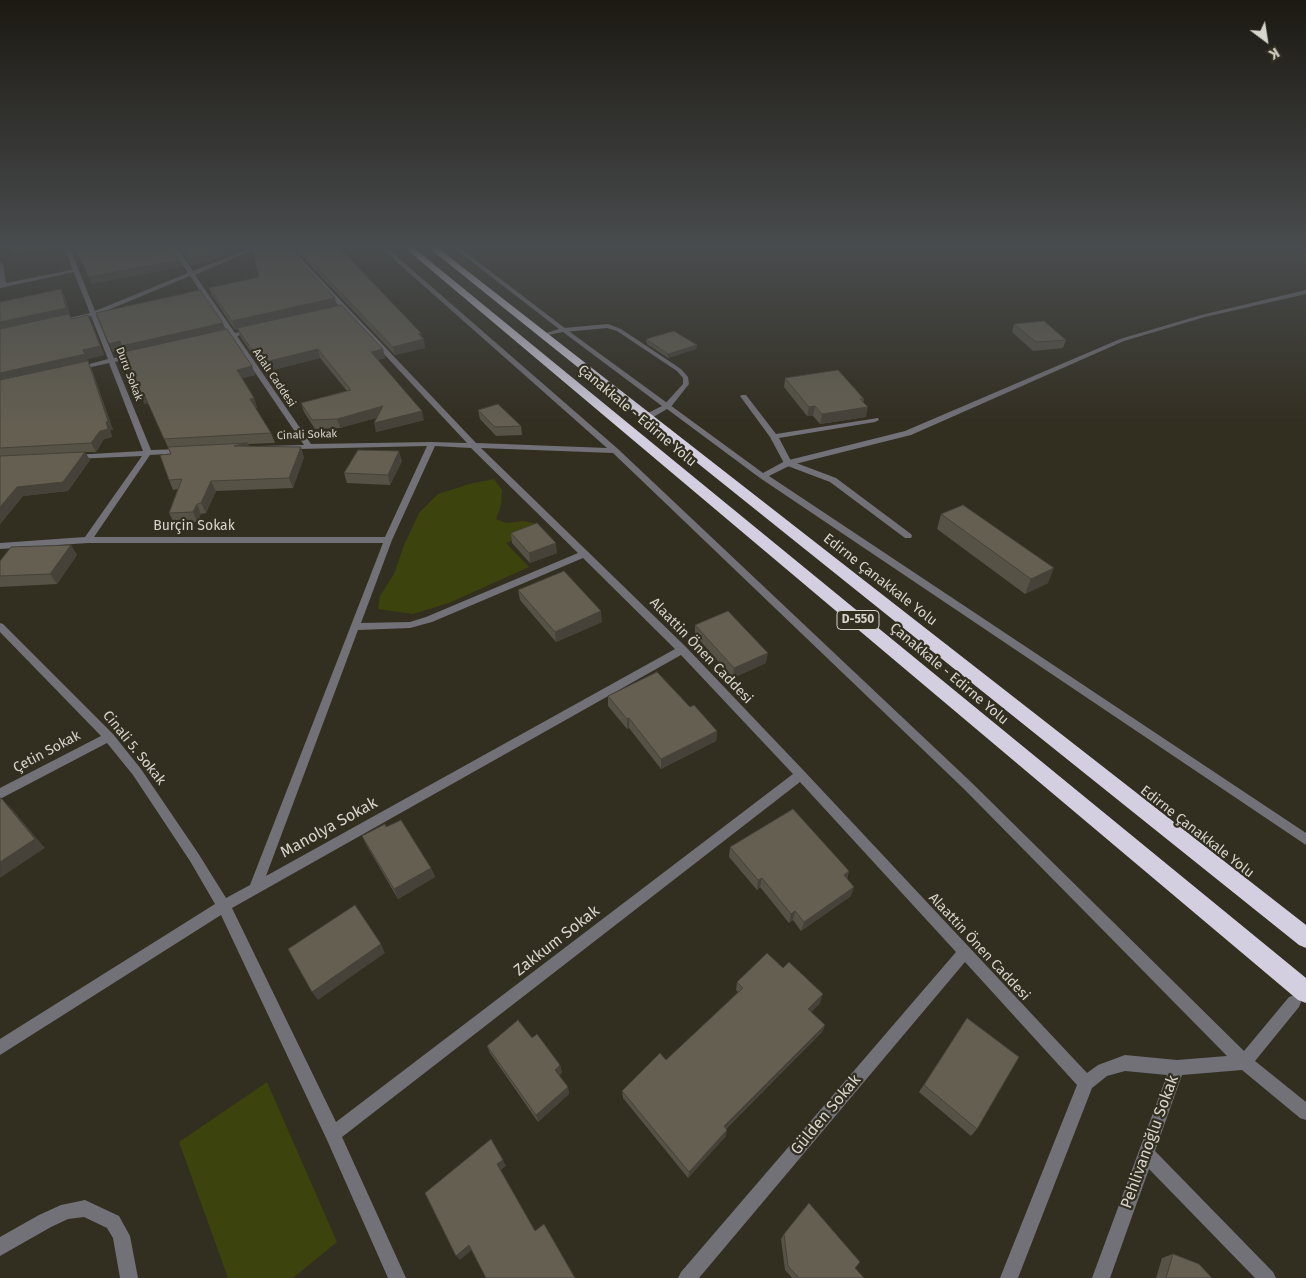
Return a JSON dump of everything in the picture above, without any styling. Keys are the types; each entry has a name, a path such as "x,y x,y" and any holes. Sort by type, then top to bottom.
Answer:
{"highway":[{"name":"Çanakkale - Edirne Yolu","path":"481,308 1306,992"},
{"name":"Edirne Çanakkale Yolu","path":"510,308 1306,938"}],"street":[{"name":"Duru Sokak","path":"90,308 148,453"},
{"path":"56,322 93,314 109,308"},
{"name":"Adalı Caddesi","path":"214,308 308,445"},
{"name":"Alaattin Önen Caddesi","path":"339,308 473,445 682,650 801,775 1086,1083"},
{"path":"452,308 615,451 968,786 1244,1062 1306,1112"},
{"path":"535,308 763,476 1306,840"},
{"path":"763,476 788,463 908,433 1122,340 1203,316 1239,308"},
{"path":"545,335 564,330 608,326 619,330 679,370 686,378 686,384 667,406 647,417"},
{"path":"206,341 261,329"},
{"path":"66,371 141,355"},
{"path":"744,396 774,437 788,463 833,480 908,536"},
{"path":"774,437 875,420"},
{"path":"255,888 388,540 432,444"},
{"name":"Cinali Sokak","path":"248,448 308,445 432,444 615,451"},
{"path":"69,457 188,451"},
{"path":"88,540 148,453"},
{"name":"Burçin Sokak","path":"0,546 88,540 388,540"},
{"path":"355,627 410,625 429,620 585,554"},
{"name":"Cinali 5. Sokak","path":"0,626 109,737 166,812 224,906 333,1134 397,1278"},
{"name":"Manolya Sokak","path":"0,1048 224,906 682,650"},
{"name":"Çetin Sokak","path":"0,794 109,737"},
{"name":"Zakkum Sokak","path":"333,1134 801,775"},
{"name":"Gülden Sokak","path":"687,1278 965,952"},
{"path":"1177,1068 1244,1062 1294,1002"},
{"name":"Pehlivanoğlu Sokak","path":"1086,1083 1103,1070 1125,1063 1177,1068 1101,1278"},
{"path":"1009,1278 1086,1083"},
{"path":"1145,1153 1267,1278"},
{"path":"0,1248 45,1221 67,1211 85,1208 113,1222 121,1236 129,1278"}],"green space":[{"path":"494,479 502,490 501,506 496,519 506,523 523,521 538,524 533,532 506,543 529,567 449,603 413,614 378,609 380,596 394,574 404,545 419,513 438,494 469,484"},
{"path":"267,1082 337,1242 293,1278 228,1278 179,1142"}],"building":[{"path":"0,308 66,308 0,322"},
{"path":"120,308 212,308 223,323 121,346 120,341 109,344 96,313"},
{"path":"223,308 292,308 232,321"},
{"path":"329,308 344,308 383,349 371,352 422,411 374,423 383,406 337,419 312,420 301,403 351,390 318,349 261,363 237,328"},
{"path":"355,308 397,308 421,333 418,334 424,339 393,347"},
{"path":"68,314 72,319 88,315 100,346 83,350 85,354 0,373 0,329"},
{"path":"1044,321 1066,340 1036,342 1014,324"},
{"path":"227,329 252,366 237,370 254,398 250,399 271,433 164,439 144,394 140,394 124,352"},
{"path":"674,331 697,345 668,354 646,339"},
{"path":"88,361 108,421 106,422 108,429 100,431 91,443 0,448 0,380"},
{"path":"838,370 864,399 860,399 868,407 822,414 815,406 809,407 785,378"},
{"path":"498,404 521,426 495,427 478,410"},
{"path":"247,443 234,446 301,447 289,478 211,481 201,503 197,504 193,512 169,513 182,479 169,480 160,455 171,454 168,447"},
{"path":"358,450 399,451 388,475 344,473"},
{"path":"85,452 63,482 17,487 0,507 0,456"},
{"path":"963,505 1054,568 1031,579 941,514"},
{"path":"537,523 556,543 529,553 511,533"},
{"path":"71,545 50,574 0,576 0,561 11,547"},
{"path":"564,571 601,611 555,632 518,590"},
{"path":"728,611 768,653 734,668 695,625"},
{"path":"657,672 690,707 694,705 717,731 661,759 629,718 627,719 608,696"},
{"path":"0,799 35,839 0,862"},
{"path":"793,809 849,871 844,875 854,887 804,922 795,911 791,914 762,878 758,880 730,847"},
{"path":"401,820 431,868 394,889 362,836 385,824 386,827"},
{"path":"355,905 381,944 312,992 288,949"},
{"path":"767,953 783,968 789,962 823,994 808,1009 825,1025 724,1126 727,1130 689,1172 622,1091 660,1053 666,1060 743,988 737,982"},
{"path":"967,1018 1019,1057 977,1129 924,1085"},
{"path":"518,1020 532,1038 537,1034 560,1065 555,1070 568,1087 536,1115 487,1046"},
{"path":"491,1139 503,1160 497,1164 535,1231 544,1224 575,1278 486,1278 469,1245 456,1256 425,1193"},
{"path":"809,1203 860,1262 855,1268 864,1278 799,1278 788,1266 784,1234"},
{"path":"1173,1254 1199,1264 1212,1278 1166,1278"}]}
